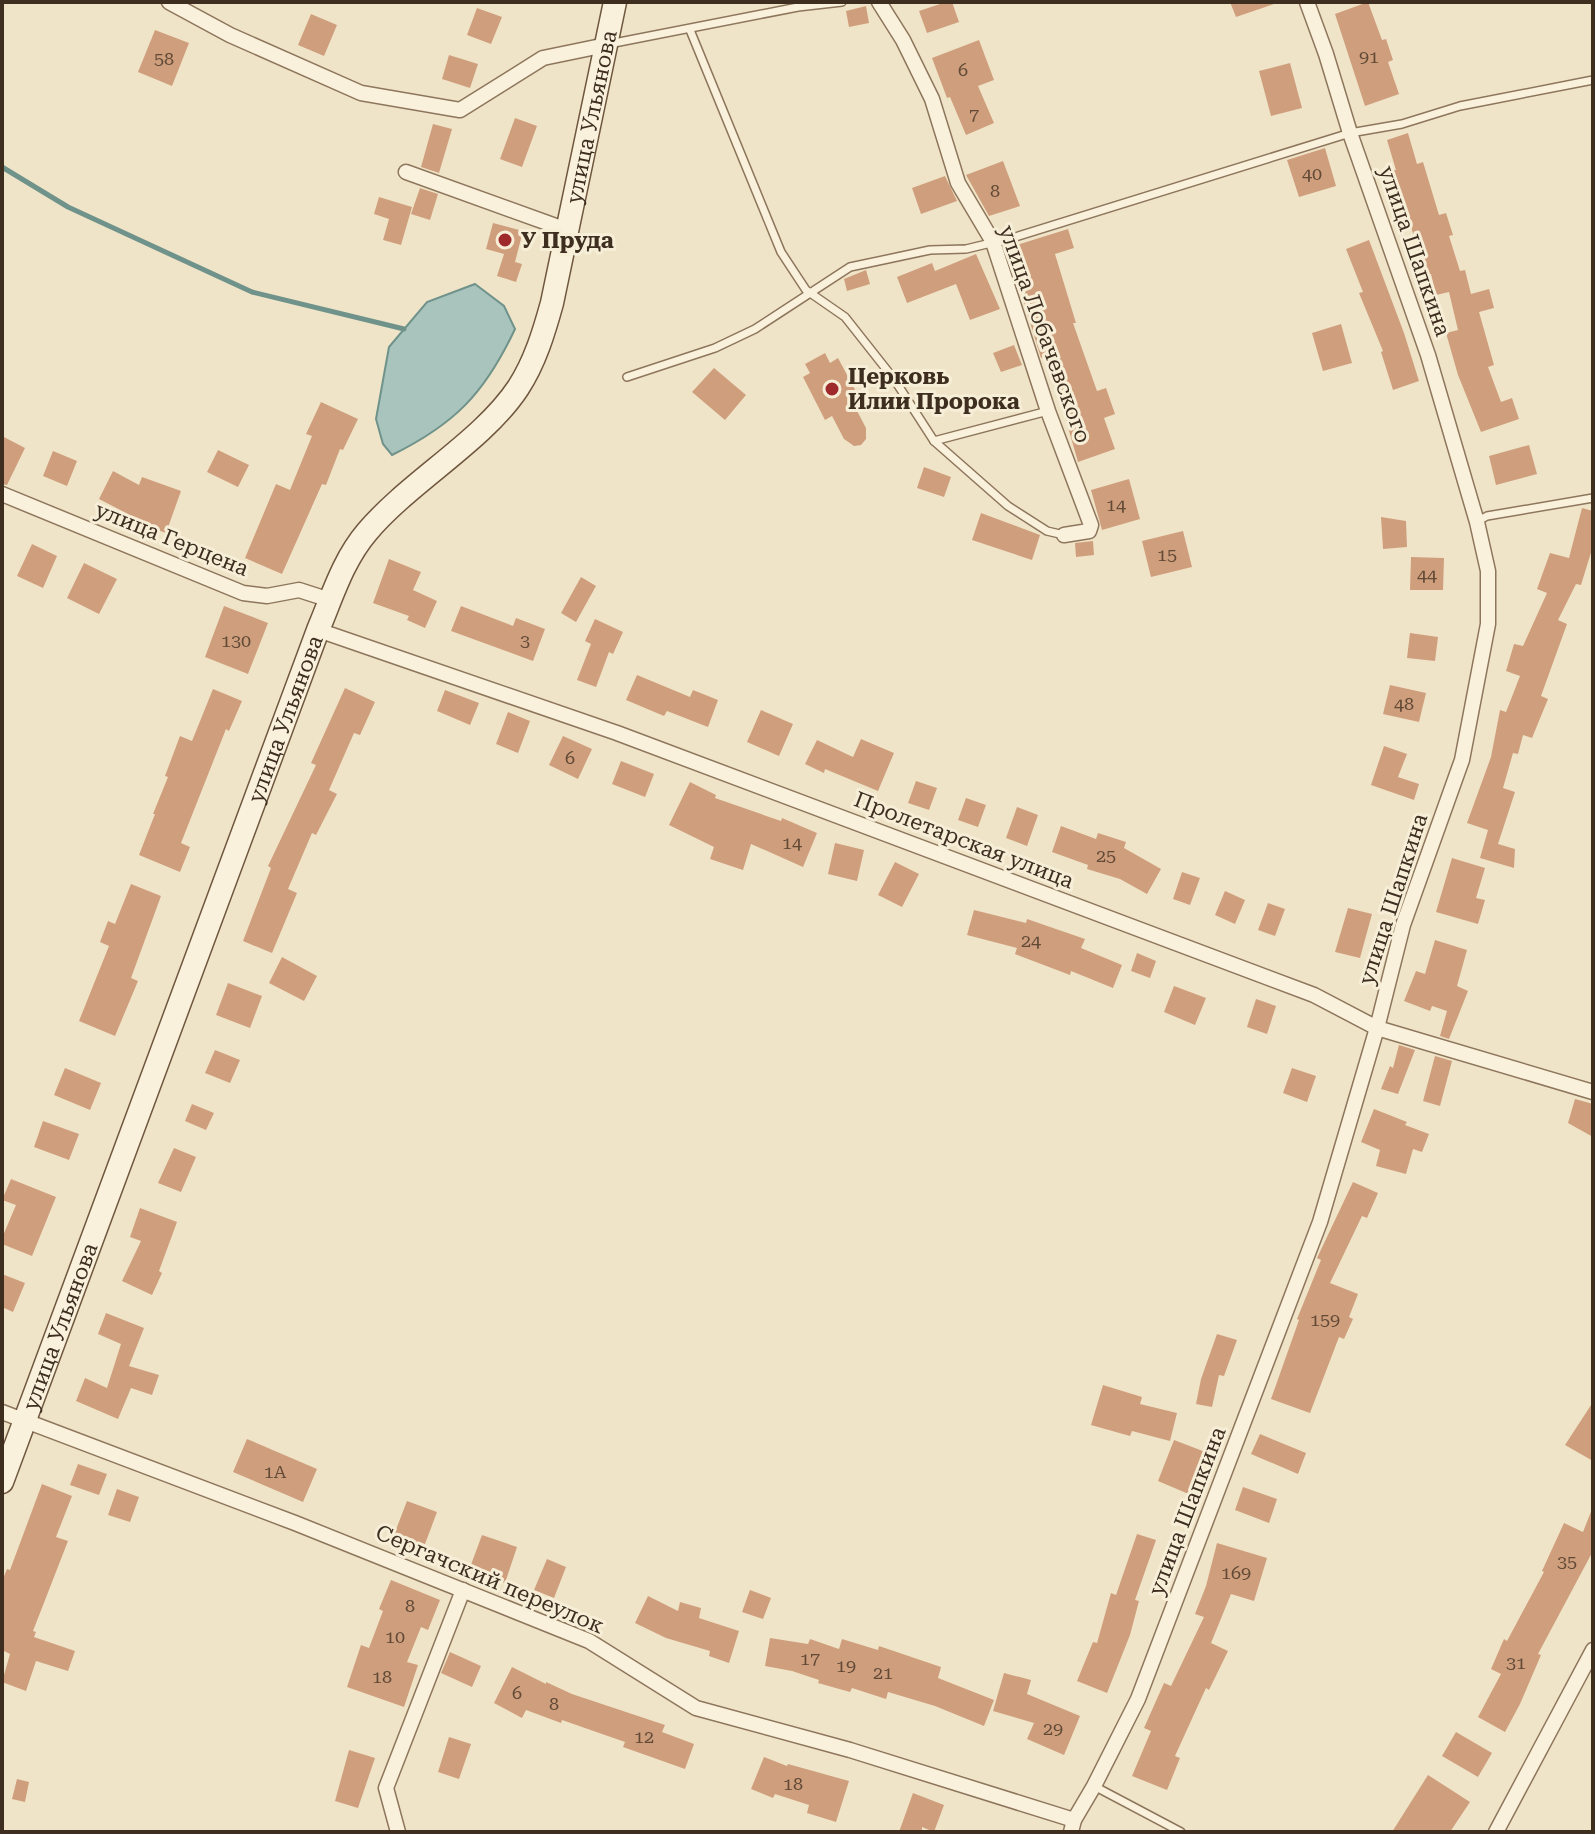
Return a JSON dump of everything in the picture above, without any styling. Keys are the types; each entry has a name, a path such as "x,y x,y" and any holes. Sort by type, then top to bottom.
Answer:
{"main road":[{"name":"улица Ульянова","path":"2,1482 318,630 345,565 367,532 488,422 517,389 540,344 552,303 615,2"}],"street":[{"path":"169,2 230,35 361,93 460,110 543,58 606,45"},
{"name":"улица Лобачевского","path":"879,2 903,40 932,99 958,183 993,242 1048,411 1091,525 1089,531 1064,535"},
{"name":"улица Шапкина","path":"1072,1826 1138,1699 1320,1222 1377,1028 1403,925 1462,760 1488,624 1488,571 1477,522 1428,355 1307,2"},
{"path":"406,172 567,230"},
{"name":"улица Герцена","path":"2,494 243,593 267,596 299,590 330,600"},
{"name":"Пролетарская улица","path":"318,630 617,733 1284,983 1377,1028 1593,1092"},
{"name":"Сергачский переулок","path":"2,1412 295,1523 589,1641 696,1708 850,1750 1072,1826"},
{"path":"398,1832 386,1788 463,1590"},
{"path":"1496,1832 1593,1650"}],"lane":[{"path":"606,45 798,7 842,2"},
{"path":"690,30 781,252 806,290 845,317 894,379 934,441 1008,506 1047,531 1064,535"},
{"path":"627,377 715,348 755,329 850,267 930,250 966,249 1097,213 1350,133 1402,124 1460,106 1593,80"},
{"path":"934,441 1048,411"},
{"path":"1477,522 1487,516 1593,498"},
{"path":"1094,1786 1181,1832"}],"water":[{"path":"475,284 504,306 515,329 504,352 480,389 451,418 392,455 383,444 376,419 389,347 427,302"}],"building":[{"path":"952,2 959,22 927,33 919,11"},
{"path":"1230,2 1274,2 1274,4 1236,17"},
{"path":"1368,2 1382,40 1386,39 1393,60 1388,62 1399,94 1365,106 1335,14"},
{"path":"866,6 869,23 849,27 846,11"},
{"path":"477,8 502,17 491,44 467,35"},
{"path":"311,14 337,25 324,56 298,45"},
{"path":"155,30 189,43 172,86 138,72"},
{"path":"979,40 994,80 978,86 994,123 966,135 950,97 947,98 932,58"},
{"path":"449,55 478,64 470,88 442,79"},
{"path":"1290,63 1302,108 1271,116 1259,71"},
{"path":"515,118 537,126 522,167 500,159"},
{"path":"433,124 452,129 439,173 421,167"},
{"path":"1408,133 1417,164 1423,162 1439,215 1446,213 1453,235 1449,236 1460,271 1465,270 1471,294 1489,289 1494,308 1479,312 1494,365 1488,367 1501,402 1512,398 1519,419 1481,432 1458,375 1446,333 1458,330 1449,292 1436,295 1431,274 1426,275 1407,214 1403,215 1397,194 1400,193 1396,170 1387,140"},
{"path":"1325,148 1336,186 1299,197 1287,160"},
{"path":"1003,161 1020,206 989,216 966,175"},
{"path":"945,176 957,201 921,214 912,188"},
{"path":"420,188 438,194 430,220 411,214"},
{"path":"379,197 412,207 401,245 383,240 389,219 374,214"},
{"name":"У Пруда","path":"493,223 523,231 515,262 522,264 516,282 497,276 504,254 486,249"},
{"path":"1068,229 1074,248 1055,254 1076,323 1073,323 1097,391 1106,388 1115,414 1104,418 1115,449 1078,462 1061,403 1045,356 1041,358 1007,248"},
{"path":"1369,240 1419,381 1393,390 1383,351 1359,293 1363,292 1346,249"},
{"path":"976,254 1000,309 970,320 956,284 907,303 897,277 932,263 935,271"},
{"path":"866,270 870,284 847,291 844,279"},
{"path":"1341,324 1352,363 1323,371 1312,333"},
{"path":"1014,345 1022,365 1001,372 993,353"},
{"name":"Церковь Илии Пророка","path":"825,353 830,363 838,358 861,401 854,405 866,428 866,439 861,445 854,446 844,439 832,416 825,420 803,377 810,373 805,364"},
{"path":"714,368 746,395 725,420 692,392"},
{"path":"321,402 358,419 343,450 340,449 326,485 322,484 282,574 245,558 276,484 290,490 312,436 306,434"},
{"path":"2,436 25,448 7,485 2,484"},
{"path":"1529,445 1537,474 1496,485 1489,456"},
{"path":"218,450 249,465 238,487 207,472"},
{"path":"53,451 77,461 67,486 43,476"},
{"path":"924,467 951,477 944,497 917,488"},
{"path":"113,471 139,485 142,477 181,491 166,533 127,519 128,514 99,499"},
{"path":"1129,479 1140,519 1102,530 1091,490"},
{"path":"1582,508 1593,511 1593,546 1581,585 1576,584 1558,620 1567,624 1541,696 1548,699 1532,738 1523,735 1518,754 1513,753 1503,788 1515,792 1498,844 1515,849 1514,868 1480,858 1488,830 1467,823 1491,757 1500,710 1506,712 1520,676 1506,671 1514,644 1523,646 1547,593 1537,589 1550,553 1569,558"},
{"path":"981,513 1040,535 1032,560 972,540"},
{"path":"1381,517 1406,521 1407,547 1383,549"},
{"path":"1183,531 1192,567 1151,577 1142,541"},
{"path":"1093,541 1094,555 1076,557 1075,543"},
{"path":"32,544 57,556 43,588 17,576"},
{"path":"1411,557 1444,558 1443,590 1410,590"},
{"path":"389,559 421,572 413,590 437,601 425,628 407,620 409,616 373,603"},
{"path":"84,563 117,579 99,614 67,598"},
{"path":"581,577 596,586 576,622 561,613"},
{"path":"224,606 268,623 248,674 205,657"},
{"path":"461,606 513,626 516,618 545,629 533,661 451,631"},
{"path":"595,619 623,632 613,654 609,652 596,687 577,680 591,644 585,641"},
{"path":"1410,633 1438,637 1435,661 1407,658"},
{"path":"637,675 690,697 693,690 718,700 708,727 667,711 664,716 626,700"},
{"path":"1390,685 1426,693 1419,722 1383,714"},
{"path":"345,688 375,702 360,735 354,733 329,790 337,794 316,835 312,833 288,889 297,893 272,953 243,941 271,868 268,866 316,765 311,763"},
{"path":"213,689 242,701 229,731 226,729 181,843 190,847 180,872 139,855 180,736 192,741"},
{"path":"445,690 479,703 470,725 437,711"},
{"path":"761,710 793,724 779,756 747,742"},
{"path":"508,712 530,721 518,753 496,744"},
{"path":"563,736 592,749 578,779 549,765"},
{"path":"861,739 894,753 878,791 805,764 817,740 853,757"},
{"path":"1384,746 1407,754 1398,777 1419,784 1414,800 1371,785"},
{"path":"621,761 654,774 645,797 612,784"},
{"path":"916,781 937,788 929,810 908,803"},
{"path":"690,782 716,795 715,798 781,821 782,818 817,833 803,867 751,844 743,870 710,859 714,847 669,825"},
{"path":"966,798 986,805 978,827 958,820"},
{"path":"1017,807 1038,815 1027,846 1006,838"},
{"path":"1061,826 1096,839 1098,833 1126,842 1124,848 1161,869 1147,894 1120,879 1087,869 1088,865 1052,852"},
{"path":"835,843 864,850 857,881 828,874"},
{"path":"1452,858 1485,868 1476,898 1485,900 1478,924 1436,912"},
{"path":"895,862 919,874 902,907 878,895"},
{"path":"1182,872 1200,878 1190,905 1173,899"},
{"path":"131,884 161,896 131,978 138,981 115,1036 79,1021 109,946 100,942 108,921 115,924"},
{"path":"1225,891 1245,900 1235,924 1215,915"},
{"path":"1268,903 1285,909 1275,936 1258,930"},
{"path":"1348,908 1372,914 1360,958 1335,952"},
{"path":"974,910 1026,923 1027,919 1085,939 1081,948 1122,965 1113,988 1015,954 1017,948 967,935"},
{"path":"1435,940 1467,950 1457,986 1468,991 1449,1039 1440,1036 1447,1011 1432,1006 1430,1011 1404,1001 1416,971 1425,974"},
{"path":"1137,953 1156,961 1150,978 1131,971"},
{"path":"282,957 317,976 304,1001 269,983"},
{"path":"228,983 262,996 250,1028 216,1015"},
{"path":"1174,986 1206,998 1195,1025 1164,1012"},
{"path":"1256,999 1276,1006 1267,1034 1247,1027"},
{"path":"1399,1045 1415,1050 1398,1094 1381,1089 1390,1066 1393,1068"},
{"path":"215,1050 240,1060 230,1083 205,1073"},
{"path":"1435,1056 1452,1061 1440,1106 1423,1101"},
{"path":"65,1068 101,1083 90,1110 54,1095"},
{"path":"1292,1068 1316,1076 1307,1102 1283,1093"},
{"path":"1575,1099 1593,1104 1593,1137 1568,1123"},
{"path":"192,1104 214,1113 206,1130 185,1121"},
{"path":"1374,1109 1429,1134 1422,1152 1413,1149 1406,1174 1376,1166 1380,1150 1361,1142"},
{"path":"43,1121 79,1134 69,1160 34,1147"},
{"path":"174,1148 196,1157 181,1192 158,1183"},
{"path":"11,1179 56,1197 32,1256 2,1244 16,1205 2,1200"},
{"path":"1353,1182 1378,1193 1367,1218 1362,1216 1330,1283 1358,1294 1349,1317 1353,1319 1344,1339 1339,1337 1310,1413 1271,1399 1297,1319 1321,1260 1317,1258"},
{"path":"140,1208 177,1222 152,1295 122,1281 141,1241 130,1237"},
{"path":"2,1274 25,1283 13,1312 2,1307"},
{"path":"106,1313 144,1328 129,1366 159,1375 152,1395 131,1388 118,1419 76,1401 85,1378 107,1388 121,1344 98,1334"},
{"path":"1217,1334 1237,1340 1224,1376 1219,1375 1212,1407 1196,1404"},
{"path":"1103,1385 1142,1397 1140,1404 1177,1413 1170,1441 1132,1431 1130,1436 1091,1425"},
{"path":"1593,1402 1593,1461 1565,1445"},
{"path":"1260,1434 1306,1453 1298,1474 1251,1454"},
{"path":"247,1439 317,1469 303,1502 233,1472"},
{"path":"1174,1440 1208,1453 1191,1495 1158,1481"},
{"path":"78,1464 107,1474 99,1495 70,1485"},
{"path":"42,1484 72,1496 56,1537 68,1541 33,1631 36,1632 34,1637 75,1651 68,1671 36,1661 26,1691 2,1682 10,1654 2,1650 2,1581 7,1569 10,1570"},
{"path":"1243,1487 1277,1499 1269,1523 1235,1510"},
{"path":"117,1489 139,1497 130,1522 108,1515"},
{"path":"407,1501 437,1512 422,1552 392,1540"},
{"path":"1592,1509 1593,1551 1538,1654 1541,1655 1505,1732 1478,1717 1501,1674 1491,1669 1504,1639 1507,1641 1544,1572 1564,1523 1583,1532"},
{"path":"1137,1534 1156,1540 1135,1600 1139,1601 1130,1635 1107,1693 1077,1681 1093,1642 1097,1643 1111,1593 1116,1595"},
{"path":"482,1535 517,1547 505,1583 469,1570"},
{"path":"1217,1543 1267,1558 1254,1601 1231,1594 1211,1643 1228,1651 1209,1690 1206,1688 1175,1756 1180,1758 1167,1790 1132,1776 1151,1731 1144,1728 1164,1683 1171,1686 1204,1617 1195,1614"},
{"path":"547,1559 566,1567 554,1598 534,1590"},
{"path":"391,1580 440,1600 428,1630 421,1627 407,1662 418,1665 404,1707 347,1687 361,1645 369,1648 383,1611 379,1609"},
{"path":"750,1590 771,1598 763,1619 742,1612"},
{"path":"648,1596 678,1611 680,1602 701,1608 699,1618 739,1631 729,1663 709,1656 710,1651 666,1638 635,1623"},
{"path":"770,1638 808,1644 810,1639 839,1649 842,1639 878,1650 879,1646 941,1667 938,1678 994,1700 984,1726 935,1706 888,1692 886,1699 852,1688 850,1692 818,1683 819,1680 792,1671 765,1666"},
{"path":"450,1652 481,1666 472,1687 441,1673"},
{"path":"512,1667 572,1694 665,1725 662,1732 694,1744 685,1769 623,1747 625,1742 562,1720 561,1723 526,1710 522,1718 494,1703"},
{"path":"1004,1673 1031,1680 1027,1694 1080,1716 1064,1755 1027,1739 1034,1723 993,1711"},
{"path":"1456,1732 1492,1753 1478,1777 1442,1756"},
{"path":"449,1737 471,1744 459,1779 438,1772"},
{"path":"349,1750 375,1758 358,1808 335,1801"},
{"path":"764,1757 787,1766 849,1781 836,1822 807,1813 809,1805 775,1794 773,1798 751,1789"},
{"path":"1428,1775 1470,1802 1450,1832 1392,1832"},
{"path":"17,1779 29,1782 25,1802 12,1799"},
{"path":"913,1793 944,1805 934,1832 922,1827 922,1832 899,1832"}],"waterway":[{"path":"2,167 68,207 252,292 404,329"}],"place":[{"name":"У Пруда","path":"505,240"},
{"name":"Церковь Илии Пророка","path":"832,389"}]}
